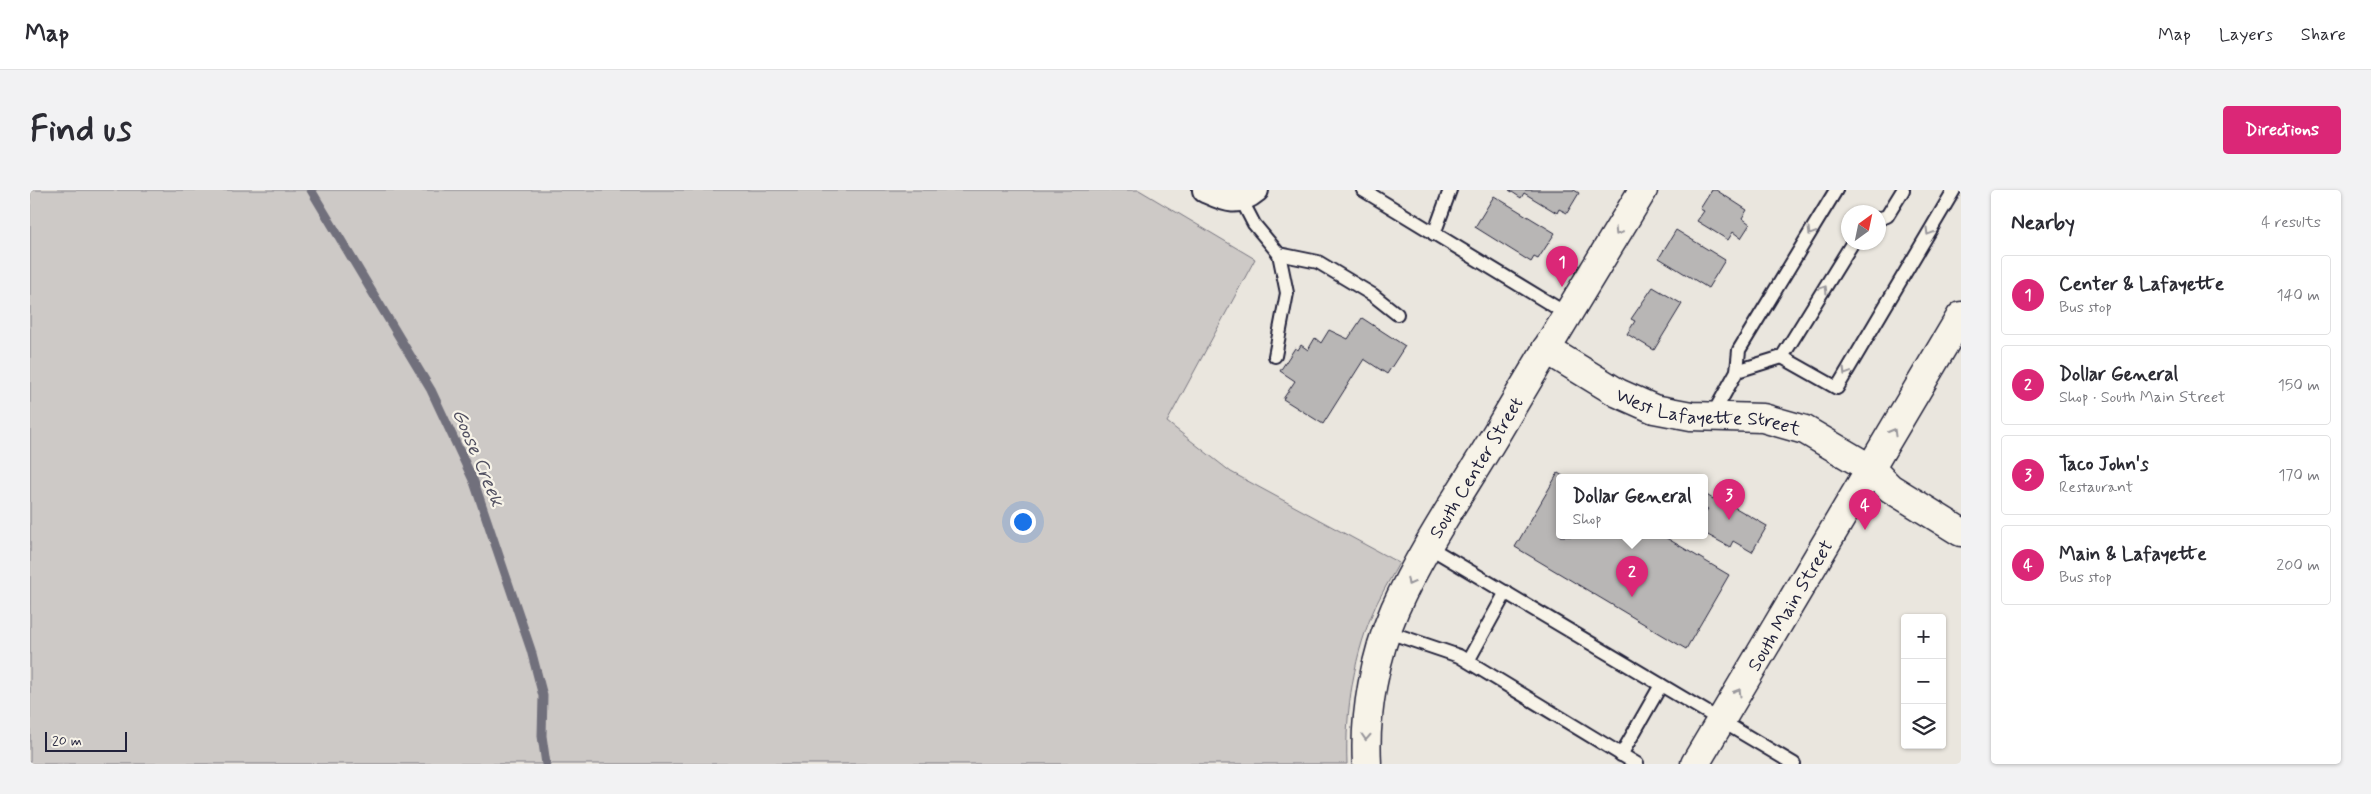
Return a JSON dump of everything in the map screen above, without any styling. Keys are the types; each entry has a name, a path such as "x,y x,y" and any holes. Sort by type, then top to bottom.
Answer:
{"main road":[{"name":"South Center Street","path":"1367,764 1368,710 1375,671 1395,610 1429,547 1643,190"},
{"name":"South Main Street","path":"1695,764 1872,469 1961,316"},
{"name":"West Lafayette Street","path":"1546,349 1636,402 1668,413 1763,418 1804,430 1872,469 1890,488 1961,532"}],"street":[{"path":"1205,190 1228,200 1249,195"}],"lane":[{"path":"1363,190 1568,314"},
{"path":"1434,234 1450,190"},
{"path":"1712,416 1737,371 1739,350 1836,190"},
{"path":"1886,216 1903,190"},
{"path":"1782,357 1837,388 1954,190"},
{"path":"1249,195 1254,224 1279,254 1287,293 1275,356"},
{"path":"1737,371 1782,357 1848,250"},
{"path":"1279,254 1318,262 1373,295 1397,314"},
{"path":"1429,547 1794,764"},
{"path":"1468,661 1506,592"},
{"path":"1388,632 1459,656 1637,764"},
{"path":"1621,754 1662,685"}],"shaded area":[{"path":"30,190 1139,190 1255,259 1167,422 1231,472 1399,563 1377,603 1362,641 1350,703 1347,764 30,764"}],"building":[{"path":"1509,190 1574,190 1579,193 1567,213 1559,209 1557,213 1524,193 1521,198"},
{"path":"1712,190 1716,190 1747,210 1742,218 1750,224 1741,238 1733,232 1728,240 1697,221 1704,211 1700,209"},
{"path":"1494,196 1555,233 1538,259 1534,257 1531,262 1475,227"},
{"path":"1676,230 1725,260 1708,288 1659,258"},
{"path":"1653,287 1682,304 1654,350 1627,334 1635,321 1631,319"},
{"path":"1362,318 1405,346 1387,374 1364,359 1323,424 1283,399 1295,381 1280,371 1295,348 1298,350 1301,345 1308,350 1315,338 1321,343 1329,330 1348,339"},
{"path":"1556,476 1556,539 1668,539 1729,575 1686,649 1515,547"},
{"path":"1708,496 1713,499 1715,496 1767,526 1752,552 1733,541 1730,547 1708,535"}],"waterway":[{"name":"Goose Creek","path":"311,190 431,390 474,482 531,650 543,696 542,736 546,764"}],"place":[{"name":"Center & Lafayette","path":"1562,287"},
{"name":"Taco John's","path":"1729,520"},
{"name":"Main & Lafayette","path":"1865,530"},
{"name":"Dollar General","path":"1632,597"}]}
